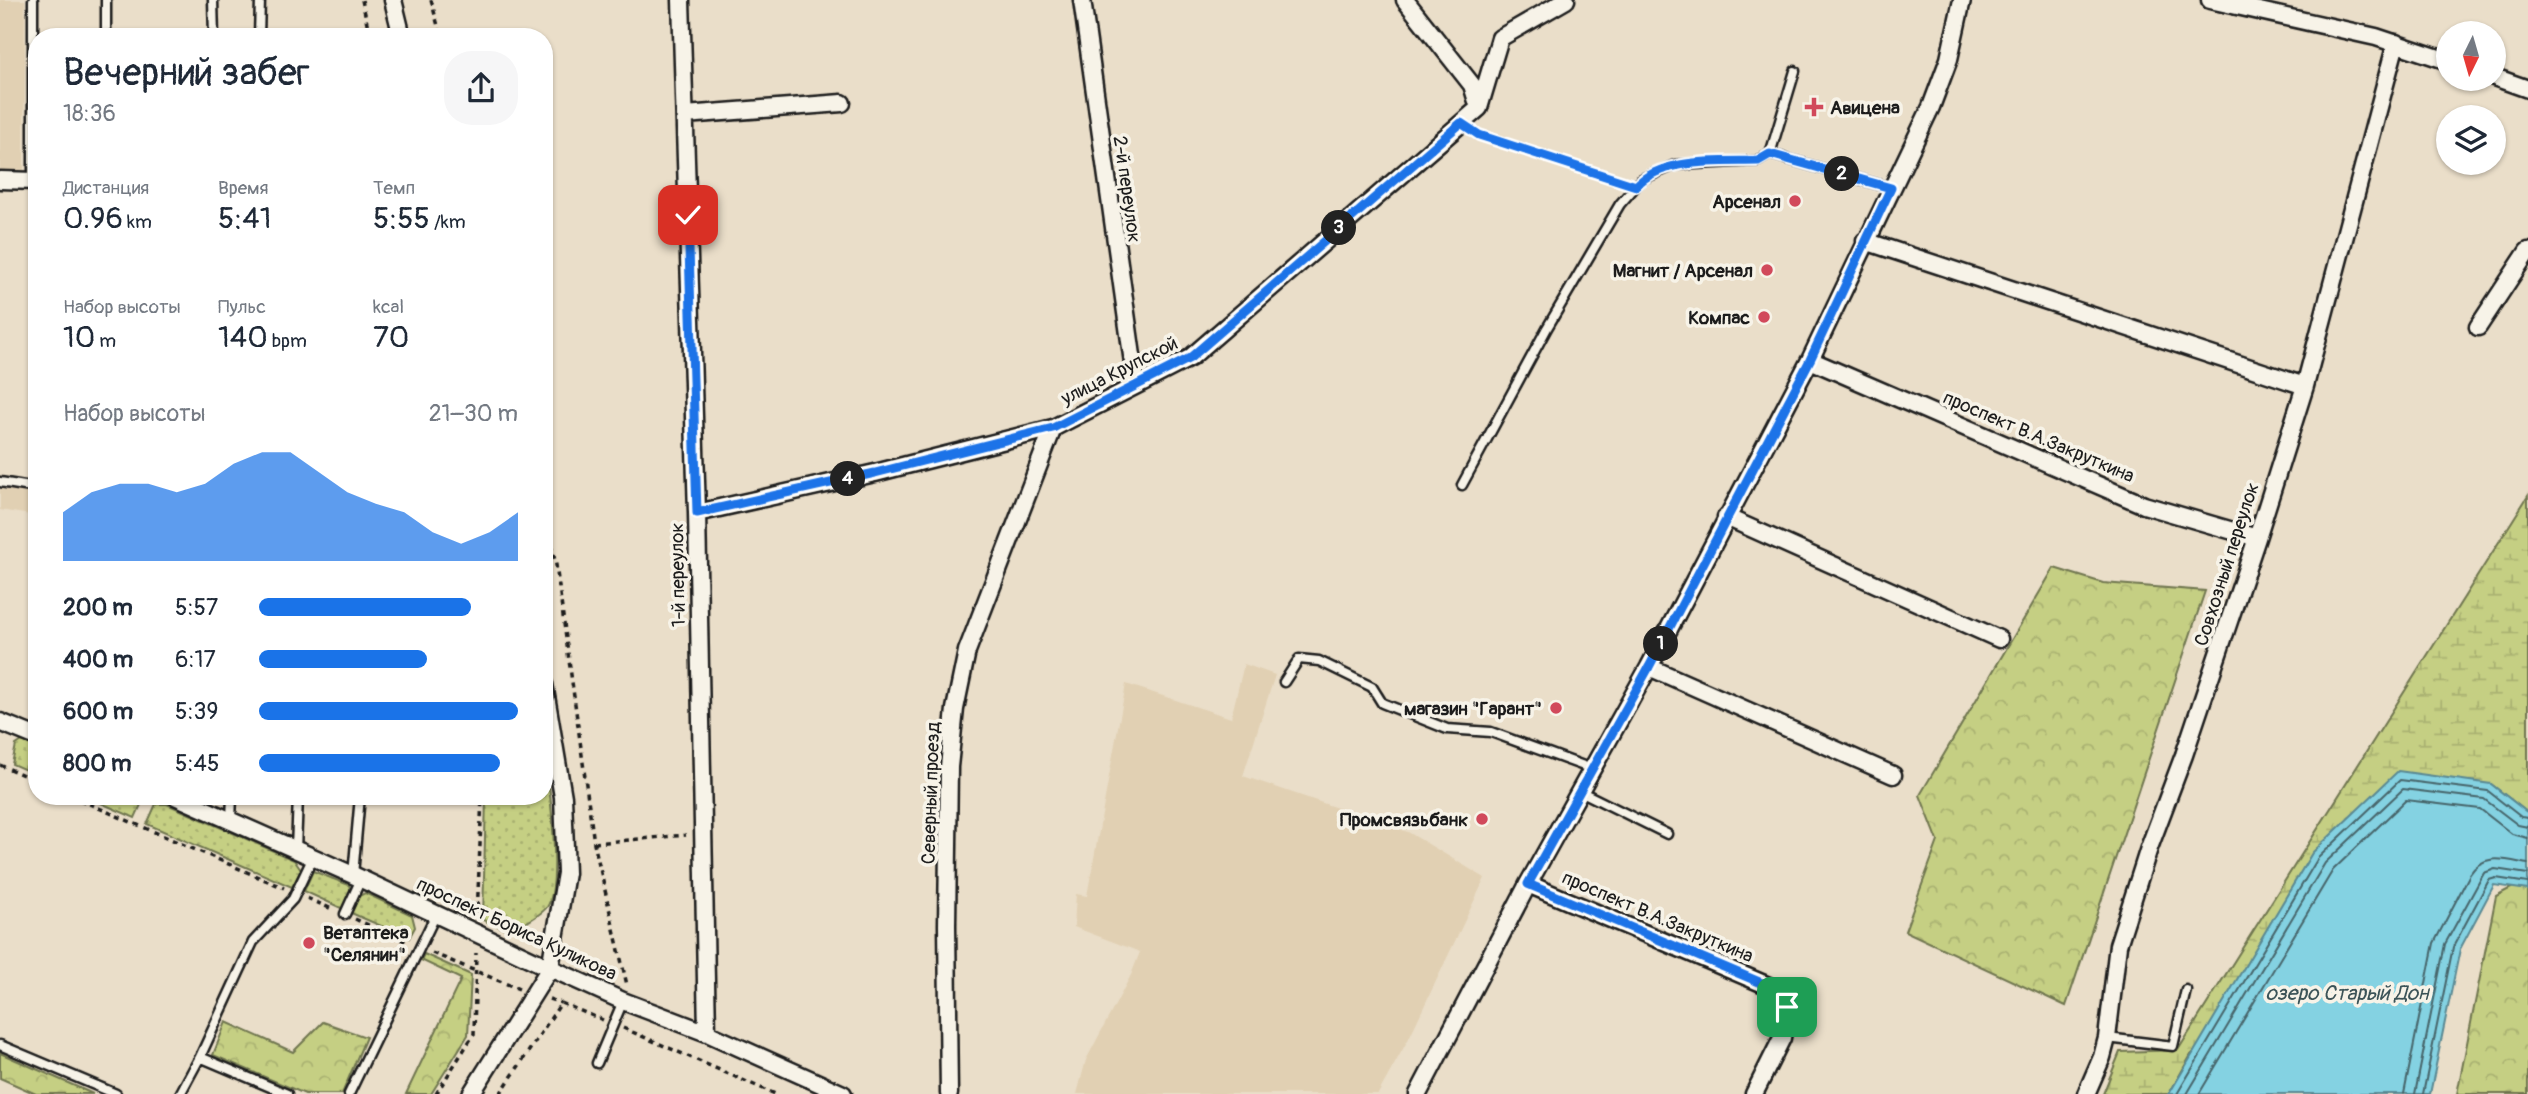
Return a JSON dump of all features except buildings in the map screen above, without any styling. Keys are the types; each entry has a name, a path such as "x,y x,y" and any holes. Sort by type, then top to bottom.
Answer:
{"street":[{"path":"393,0 400,28"},
{"name":"1-й переулок","path":"681,0 697,513 707,1033"},
{"name":"2-й переулок","path":"1082,0 1136,384"},
{"path":"1405,0 1472,85 1479,108"},
{"path":"1479,108 1500,38 1566,0"},
{"name":"проспект В.А.Закруткина","path":"1418,1094 1528,884 1649,667 1810,360 1931,107 1949,59 1962,0"},
{"path":"2210,0 2376,37 2436,57"},
{"name":"Совхозный переулок","path":"2086,1094 2107,1038 2118,944 2257,538 2305,386 2396,43"},
{"path":"2506,81 2528,89"},
{"path":"685,116 842,103"},
{"name":"улица Крупской","path":"697,513 875,473 1053,428 1190,358 1479,108"},
{"path":"0,180 28,182"},
{"path":"1866,241 2305,386"},
{"path":"2478,327 2528,251"},
{"name":"проспект В.А.Закруткина","path":"1810,360 2144,505 2257,538"},
{"name":"Северный проезд","path":"949,1094 948,806 954,709 967,651 1053,428"},
{"path":"1726,517 1999,639"},
{"path":"1649,667 1893,775"},
{"path":"0,722 28,733"},
{"path":"471,1094 550,968 566,873 563,797 553,738"},
{"name":"проспект Бориса Куликова","path":"196,805 623,1001 707,1033 843,1094"},
{"name":"проспект В.А.Закруткина","path":"1528,884 1771,987 1787,1007 1782,1038 1754,1094"}],"lane":[{"path":"33,0 34,28"},
{"path":"106,28 107,0"},
{"path":"213,0 214,28"},
{"path":"259,1 259,28"},
{"path":"1462,485 1560,306 1620,204 1642,179 1675,165 1758,161 1770,154 1795,71"},
{"path":"1770,154 1891,188"},
{"path":"0,482 28,487"},
{"path":"1284,682 1299,659 1319,661 1371,687 1382,703 1447,729 1491,732 1592,769"},
{"path":"1580,791 1667,834"},
{"path":"231,820 232,805"},
{"path":"296,850 298,805"},
{"path":"345,914 357,877 360,805"},
{"path":"180,1094 253,942 296,892 313,857"},
{"path":"296,892 306,897"},
{"path":"349,1094 436,914"},
{"path":"2107,1038 2173,1046 2186,990"},
{"path":"597,1063 623,1001"},
{"path":"0,1045 116,1094"},
{"path":"200,1057 287,1094"}],"path":[{"path":"362,0 368,28"},
{"path":"431,0 439,28"},
{"path":"1461,123 1479,135 1636,186"},
{"path":"553,552 594,843 627,986 623,1001"},
{"path":"0,765 28,777"},
{"path":"92,805 420,947 534,995 614,1024 775,1094"},
{"path":"594,843 702,833"},
{"path":"500,1094 561,1003"}],"shaded area":[{"path":"0,0 25,0 24,170 0,170"},
{"path":"0,489 28,493 28,515 0,510"},
{"path":"1244,664 1275,675 1243,776 1408,832 1485,878 1409,1038 1378,1094 1077,1094 1086,1060 1131,975 1140,952 1074,927 1076,894 1087,896 1126,684 1231,718"}],"green space":[{"path":"2528,496 2528,813 2491,784 2191,1055 2169,1094 2103,1094 2120,1052 2178,1050"},
{"path":"2054,568 2103,583 2205,591 2066,1006 1905,931 1938,841 1920,795"},
{"path":"22,741 28,743 28,771 12,764 16,745"},
{"path":"105,805 141,805 135,818"},
{"path":"156,805 169,805 294,860 301,870 292,887 147,824"},
{"path":"486,805 550,805 554,879 547,907 516,929 503,928 483,920"},
{"path":"313,871 349,885 351,892 343,909 304,891"},
{"path":"2528,879 2528,1094 2457,1094 2496,896"},
{"path":"365,893 412,915 415,927 409,938 351,913 359,896"},
{"path":"424,954 471,975 468,1035 431,1094 406,1094 461,979 421,960"},
{"path":"226,1022 293,1052 323,1022 366,1037 342,1094 305,1094 213,1055"},
{"path":"0,1053 93,1094 36,1094 0,1078"}],"water":[{"name":"озеро Старый Дон","path":"2398,771 2491,784 2528,813 2528,890 2494,885 2460,949 2430,1094 2169,1094 2312,853"}],"place":[{"name":"Авицена","path":"1814,107"},
{"name":"Арсенал","path":"1795,201"},
{"name":"Магнит / Арсенал","path":"1767,270"},
{"name":"Компас","path":"1764,317"},
{"name":"магазин \"Гарант\"","path":"1556,708"},
{"name":"Промсвязьбанк","path":"1482,819"},
{"name":"Ветаптека \"Селянин\"","path":"309,943"}],"route":[{"path":"688,215 697,513 875,473 1053,428 1190,358 1461,123 1479,135 1636,186 1642,179 1675,165 1758,161 1770,154 1891,188 1810,360 1649,667 1528,884 1771,987 1787,1007"}]}
